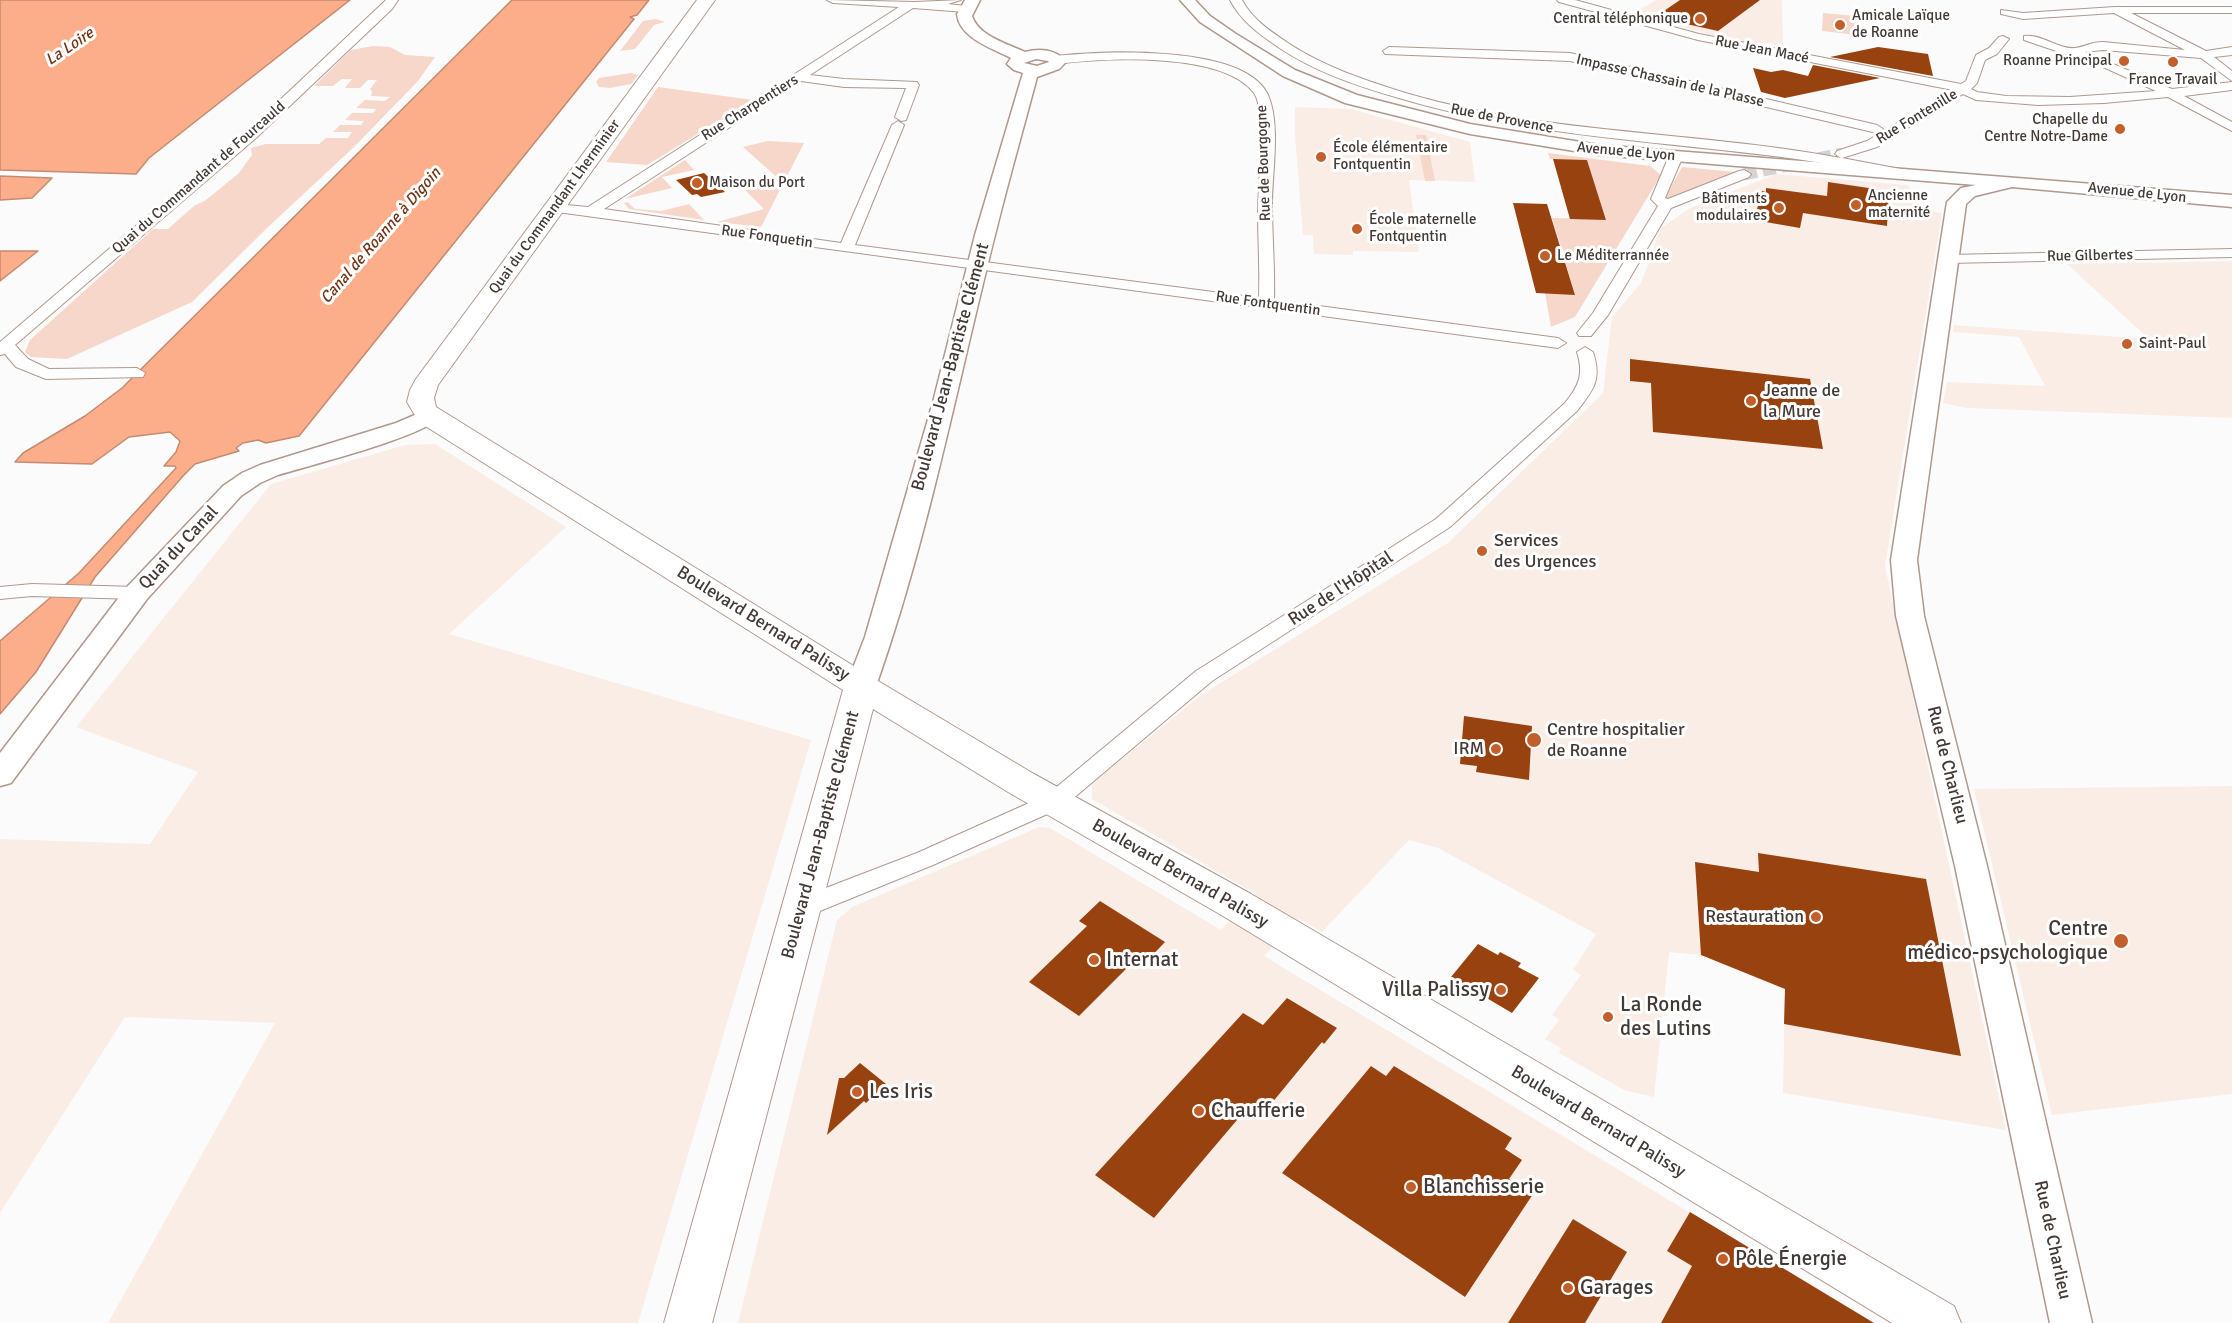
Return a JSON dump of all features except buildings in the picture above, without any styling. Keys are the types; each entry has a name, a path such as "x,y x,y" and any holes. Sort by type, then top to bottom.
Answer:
{"main road":[{"name":"Quai du Commandant Lherminier","path":"429,416 419,404 425,386 706,0"},
{"name":"Boulevard Bernard Palissy","path":"429,416 861,686 1021,783 1237,905 1921,1318"},
{"name":"Boulevard Jean-Baptiste Clément","path":"688,1323 861,686"}],"street":[{"path":"833,0 913,5 964,3 963,20 972,31 1028,63 1042,55 1056,60"},
{"name":"Avenue de Lyon","path":"1187,0 1205,19 1230,37 1289,73 1351,99 1470,129 1599,150 2232,201"},
{"name":"Avenue de Lyon","path":"1207,0 1230,37"},
{"name":"Rue de Provence","path":"1236,0 1259,28 1304,58 1359,82 1424,103 1481,116 1557,129 1834,160 1905,174"},
{"name":"Rue Jean Macé","path":"1563,0 1698,37 1937,82 1967,92 2041,101 2171,94 2232,86"},
{"name":"Quai du Commandant de Fourcauld","path":"3,348 251,135 390,4"},
{"name":"Rue Charpentiers","path":"591,211 913,5"},
{"path":"2012,31 2012,21 2001,9 2023,16 2115,10 2232,10"},
{"path":"2115,10 2204,55 2232,77"},
{"path":"2012,31 2023,16"},
{"path":"1990,34 2012,31 2116,67 2232,127"},
{"name":"Rue Fontenille","path":"1842,154 1872,144 1936,103 1967,92 1980,58 1993,51 2012,31"},
{"path":"2076,52 2090,46 2204,55 2232,51"},
{"name":"Impasse Chassain de la Plasse","path":"1389,51 1570,57 1877,129"},
{"name":"Rue de Bourgogne","path":"1056,60 1103,57 1196,61 1215,65 1248,79 1262,94 1265,118 1265,212 1268,240 1266,304"},
{"name":"Boulevard Jean-Baptiste Clément","path":"861,686 879,637 945,402 1029,77 1028,63"},
{"path":"799,76 844,83 913,85 851,240 845,248"},
{"path":"1785,154 1832,149 1860,139 1906,112 1936,103"},
{"path":"1666,205 1658,199 1676,156"},
{"path":"1585,343 1666,205 1744,174"},
{"path":"1905,174 1941,189 1957,202 1968,192 2011,182"},
{"name":"Avenue de Lyon","path":"2041,184 2232,191"},
{"path":"2150,193 2232,196"},
{"name":"Rue de Charlieu","path":"1957,202 1908,528 1904,560 1905,578 1910,616 1969,856 2070,1323"},
{"name":"Rue Fonquetin","path":"555,208 591,211 979,265"},
{"name":"Rue Gilbertes","path":"1948,259 2232,253"},
{"name":"Rue Fontquentin","path":"979,265 1558,343 1572,351 1585,343"},
{"name":"Rue de l'Hôpital","path":"801,908 924,859 1055,801 1204,676 1443,523 1571,407 1588,386 1591,373 1585,343"},
{"path":"3,348 22,363 46,374 137,373"},
{"name":"Quai du Canal","path":"0,775 137,594 232,491 251,478 285,465 405,428 429,416"},
{"path":"0,593 32,590 137,594"}],"shaded area":[{"path":"1656,0 1782,0 1783,44 1780,48 1771,43 1750,43 1708,34 1634,13"},
{"name":"Amicale Laïque de Roanne","path":"1823,13 1856,16 1857,35 1822,31"},
{"path":"656,19 665,22 654,25 635,49 620,51 643,21"},
{"path":"373,46 390,47 405,55 435,57 418,81 355,146 192,302 67,359 31,357 25,352 30,340 153,229 168,229 194,206 206,200 239,173 252,155 251,148 266,144 319,144 326,138 348,138 352,132 333,132 340,125 361,125 364,121 345,120 352,113 373,113 376,109 356,108 365,100 385,101 390,97 371,96 370,89 377,80 368,80 360,88 345,88 352,79 342,79 333,86 314,86 351,50"},
{"path":"631,73 638,75 631,84 610,88 599,87 596,82 599,78"},
{"path":"658,87 753,100 647,165 606,162"},
{"path":"1295,107 1351,109 1470,142 1475,182 1409,180 1419,252 1353,251 1353,255 1314,254 1313,235 1303,235 1295,137"},
{"path":"1416,135 1426,135 1435,181 1425,181"},
{"path":"768,141 804,143 761,227 717,222 764,209 745,190 781,181 743,147"},
{"path":"1548,153 1650,166 1661,175 1575,317 1551,327 1545,293 1575,294 1552,218 1606,219 1587,160 1550,159"},
{"path":"685,160 694,170 662,177 672,188 625,199"},
{"path":"1682,167 1735,172 1664,200"},
{"name":"Centre hospitalier de Roanne","path":"1776,174 1908,185 1923,210 1942,213 1885,566 2006,1130 1783,1093 1785,989 1701,955 1669,952 1654,1097 1624,1090 1559,1053 1561,1048 1545,1039 1559,1020 1552,1015 1581,975 1573,970 1596,934 1438,848 1409,840 1322,932 1300,919 1264,956 1873,1323 738,1323 837,920 852,907 1039,827 1050,828 1221,930 1256,894 1092,799 1092,784 1201,695 1448,543 1603,393 1612,317 1641,283 1661,228 1690,208"},
{"path":"628,202 635,209 661,211 689,204 704,220 629,209 624,203"},
{"name":"Saint-Paul","path":"2232,261 2232,418 1967,408 1943,403 1947,382 2045,386 2019,337 1953,332 1954,325 2149,339 2067,264"},
{"path":"435,444 566,527 449,634 811,740 638,1323 108,1323 275,1023 125,1017 0,1213 0,839 150,844 198,772 76,727 271,484 405,445"},
{"name":"Centre médico-psychologique","path":"2232,786 2232,1094 2052,1115 1974,789"}],"water":[{"name":"La Loire","path":"0,0 350,0 149,158 136,174 0,170"},
{"name":"Canal de Roanne à Digoin","path":"512,0 649,0 637,15 630,17 634,19 299,436 266,443 258,440 243,443 236,448 239,451 195,464 95,577 36,672 0,714 0,641 79,573 176,468 175,466 164,466 176,452 180,441 170,432 129,437 92,464 15,462 23,453 85,416 122,388"},
{"path":"0,176 52,178 32,198 0,200"},
{"path":"0,251 38,251 0,281"}],"tunnel":[{"path":"1744,174 1842,154"}],"place":[{"name":"Central téléphonique","path":"1700,19"},
{"name":"Amicale Laïque de Roanne","path":"1840,25"},
{"name":"Roanne Principal","path":"2124,61"},
{"name":"France Travail","path":"2173,62"},
{"name":"Chapelle du Centre Notre-Dame","path":"2120,129"},
{"name":"École élémentaire Fontquentin","path":"1321,157"},
{"name":"Maison du Port","path":"697,183"},
{"name":"Ancienne maternité","path":"1856,205"},
{"name":"Bâtiments modulaires","path":"1779,208"},
{"name":"École maternelle Fontquentin","path":"1357,229"},
{"name":"Le Méditerrannée","path":"1545,256"},
{"name":"Saint-Paul","path":"2127,344"},
{"name":"Jeanne de la Mure","path":"1751,401"},
{"name":"Services des Urgences","path":"1482,551"},
{"name":"Centre hospitalier de Roanne","path":"1534,740"},
{"name":"IRM","path":"1496,749"},
{"name":"Restauration","path":"1816,917"},
{"name":"Centre médico-psychologique","path":"2121,941"},
{"name":"Internat","path":"1094,960"},
{"name":"Villa Palissy","path":"1501,990"},
{"name":"La Ronde des Lutins","path":"1608,1017"},
{"name":"Les Iris","path":"857,1092"},
{"name":"Chaufferie","path":"1199,1111"},
{"name":"Blanchisserie","path":"1411,1187"},
{"name":"Pôle Énergie","path":"1723,1259"},
{"name":"Garages","path":"1568,1288"}]}
